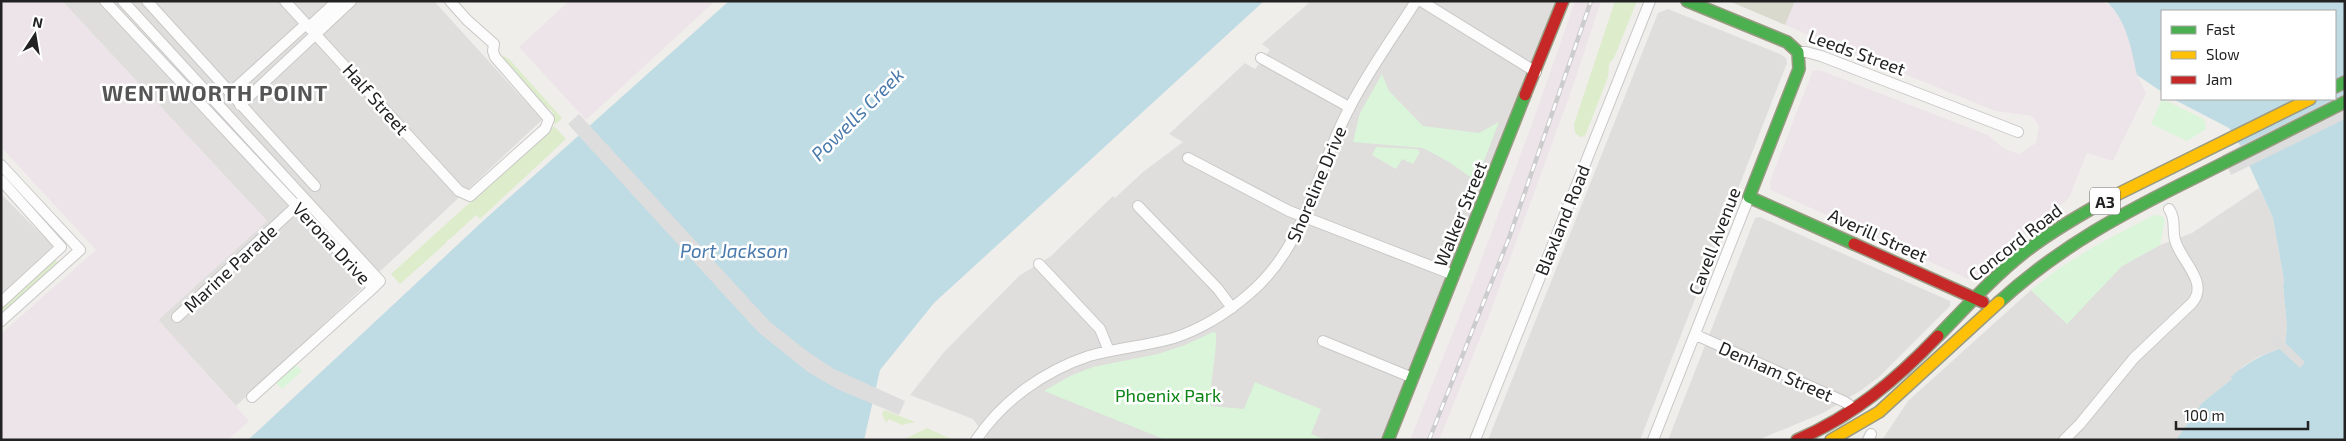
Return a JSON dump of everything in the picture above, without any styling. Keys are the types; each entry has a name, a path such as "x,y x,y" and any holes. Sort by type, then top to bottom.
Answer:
{"main road":[{"name":"Walker Street","path":"1388,440 1563,1"},
{"name":"Leeds Street","path":"1687,1 1787,42 1798,52"},
{"name":"Cavell Avenue","path":"1749,197 1799,69 1798,52"},
{"name":"Concord Road","path":"1797,440 1855,409 1897,377 1974,296 2021,255 2061,226 2138,183 2308,100"},
{"name":"Concord Road","path":"1831,440 1873,416 1909,386 1992,307 2052,257 2103,224 2345,102"},
{"name":"Averill Street","path":"1749,197 1974,296 1992,307"},
{"path":"2154,198 2169,209"},
{"path":"1869,437 1873,416"}],"street":[{"name":"Verona Drive","path":"105,1 215,119 380,281 252,397"},
{"name":"Verona Drive","path":"122,1 224,111 301,202"},
{"path":"113,9 122,1"},
{"name":"Verona Drive","path":"147,1 315,186"},
{"name":"Half Street","path":"285,1 459,191 467,196 477,192 545,129 549,122 546,114 495,57 492,51 494,44 467,20 450,1"},
{"path":"240,104 337,1"},
{"path":"230,93 310,28 351,1"},
{"name":"Shoreline Drive","path":"976,440 994,417 1026,388 1074,362 1109,351 1173,338 1198,327 1232,308 1250,294 1280,260 1305,217 1349,107 1416,1"},
{"path":"1420,1 1536,72"},
{"name":"Blaxland Road","path":"1475,440 1650,1"},
{"name":"Leeds Street","path":"1798,52 1821,56 2018,132"},
{"path":"1261,58 1349,107"},
{"path":"215,119 224,111"},
{"path":"1188,158 1305,217 1454,275"},
{"path":"1,165 80,250"},
{"path":"1,180 62,247 80,250"},
{"name":"Cavell Avenue","path":"1654,440 1749,197"},
{"name":"Marine Parade","path":"177,317 301,202"},
{"path":"1138,206 1218,289 1232,308"},
{"path":"2064,440 2080,424 2134,358 2192,303 2197,295 2197,281 2176,243 2174,219 2169,209"},
{"path":"1,302 62,247"},
{"path":"1,321 80,250"},
{"path":"1039,264 1100,329 1109,351"},
{"name":"Denham Street","path":"1696,335 1845,402 1855,409"},
{"path":"1323,342 1413,378"}],"shaded area":[{"path":"1,1 62,1 267,221 158,320 249,421 228,440 4,440 1,436 1,334 96,250 1,147"},
{"path":"62,1 434,1 542,120 236,406 158,320 267,221"},
{"path":"569,1 715,1 586,120 519,47"},
{"path":"1311,1 1563,1 1388,440 988,440 973,419 910,395 944,352 1019,276 1051,256 1113,196 1115,198 1143,172 1183,142 1169,134 1245,63 1255,69 1270,50 1262,44"},
{"path":"1575,1 1601,1 1573,86 1489,316 1439,440 1410,440 1473,282 1532,124"},
{"path":"1729,1 1795,1 1785,25"},
{"path":"1795,1 2101,1 2111,6 2129,33 2137,75 2146,93 2113,161 2087,153 2069,198 2018,239 1978,277 1968,279 1771,190 1770,181 1813,70 1822,71 1988,135 2003,148 2019,154 2036,143 2039,126 2032,116 1995,111 1785,25"},
{"path":"1668,9 1780,54 1786,58 1787,63 1640,440 1488,440 1658,13"},
{"path":"2259,188 2273,218 2284,280 2287,326 2285,347 2260,356 2243,366 2232,379 2202,403 2176,440 1882,440 1908,401 2031,290 2067,323 2122,266 2160,245 2192,233"},
{"path":"1,194 53,246 1,294"},
{"path":"1760,217 1950,301 1950,306 1879,377 1860,391 1823,413 1758,440 1668,440 1755,218"}],"green space":[{"path":"1615,1 1637,1 1614,58 1609,64 1608,77 1585,136 1580,137 1575,133 1574,124"},
{"path":"501,55 509,59 562,118 555,125 552,111 538,100"},
{"path":"1382,74 1389,91 1423,126 1479,133 1499,122 1476,181 1449,162 1423,148 1353,142 1360,113"},
{"path":"2162,100 2164,100 2204,119 2206,129 2187,141 2151,124"},
{"path":"554,126 566,139 480,219 476,215 400,284 391,274"},
{"path":"1376,147 1417,149 1420,152 1413,164 1402,159 1396,169 1372,155"},
{"path":"2154,215 2162,216 2165,219 2160,245 2122,266 2067,324 2031,290 2057,270 2093,247"},
{"path":"54,258 60,265 1,319 1,304 25,288"},
{"name":"Phoenix Park","path":"1213,332 1216,333 1216,342 1211,406 1244,409 1255,382 1321,409 1311,434 1326,440 1166,440 1044,391 1070,376 1093,367 1158,354 1185,345"},
{"path":"294,364 302,371 282,389 275,382"},
{"path":"884,410 915,422 902,425 889,419 886,423 882,414"},
{"path":"927,428 951,439 903,440"}],"water":[{"name":"Port Jackson","path":"729,1 1264,1 934,303 880,370 864,440 248,440 483,221"},
{"path":"2106,1 2345,1 2345,440 2176,440 2202,403 2232,379 2231,377 2256,359 2285,347 2287,326 2284,280 2273,218 2240,145 2229,128 2175,100 2336,100 2336,10 2161,10 2161,91 2137,75 2127,35 2113,9"}],"pier":[{"path":"2345,94 2345,119 2231,175 2222,155"},
{"path":"579,114 769,321 808,352 834,369 905,401 899,415 837,389 808,372 758,332 568,124"},
{"path":"2277,335 2305,362 2300,368 2271,341"}],"railway":[{"path":"1429,440 1509,238 1591,1"}],"traffic: fast":[{"path":"1687,1 1787,42 1798,52 1799,69 1749,197 1854,244"},
{"path":"2336,86 2345,82"},
{"path":"1388,440 1525,95"},
{"path":"1999,302 2046,264 2119,217 2345,102"},
{"path":"1938,336 1991,281 2036,243 2114,196"}],"traffic: slow":[{"path":"2114,196 2308,100"},
{"path":"1831,440 1879,412 1999,302"}],"traffic: jam":[{"path":"1525,95 1563,1"},
{"path":"1854,244 1983,302"},
{"path":"1797,440 1837,420 1873,396 1938,336"}],"district":[{"name":"WENTWORTH POINT","path":"215,92"}],"water label":[{"name":"Powells Creek","path":"857,114"}]}
